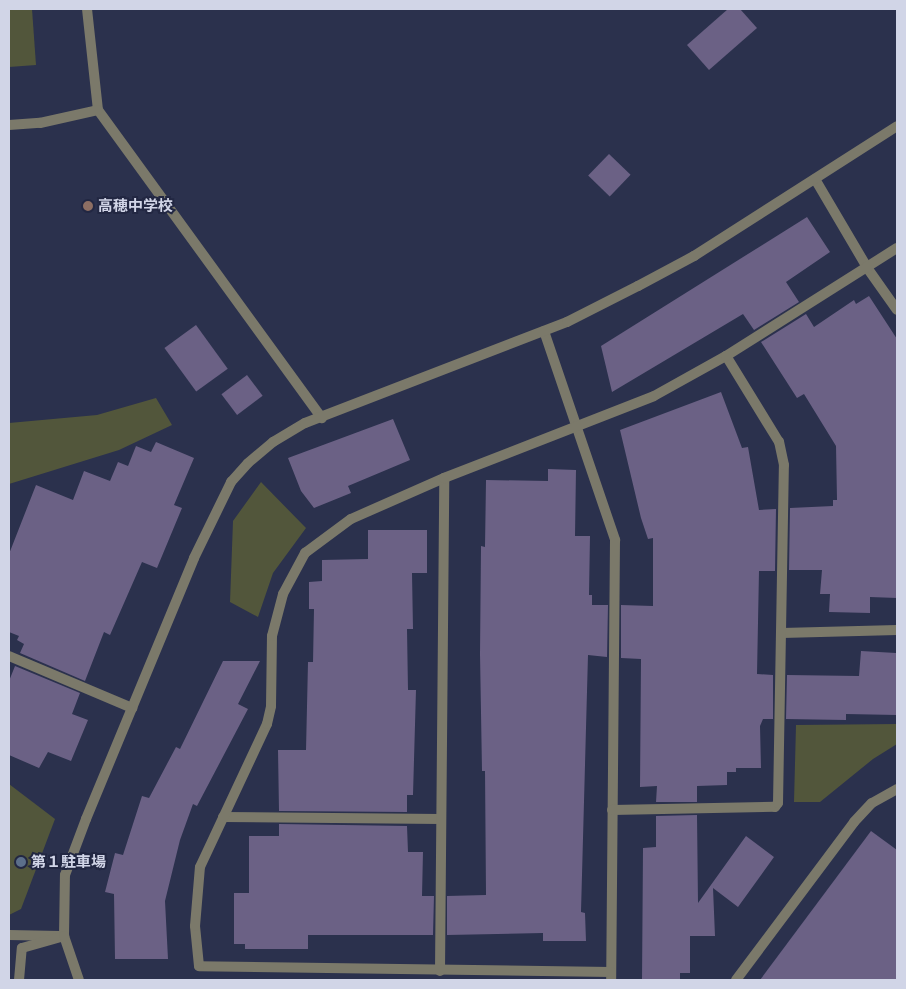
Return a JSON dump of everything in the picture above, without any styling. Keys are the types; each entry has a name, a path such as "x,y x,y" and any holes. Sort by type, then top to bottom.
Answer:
{"street":[{"path":"87,9 98,110 322,418"},
{"path":"9,125 40,123 98,110"},
{"path":"80,980 64,936 65,875 194,558 231,482 273,442 305,423 544,331 694,256 897,126"},
{"path":"815,180 868,269 897,310"},
{"path":"544,331 575,426 615,540 611,976 199,966 195,926 196,888 200,867 267,724 271,706 272,636 276,615 295,568 305,553 324,537 351,519 444,478 575,426 654,396 726,356 868,269 897,248"},
{"path":"612,810 775,807 778,803 784,465 779,442 726,356"},
{"path":"440,971 444,478"},
{"path":"782,633 897,630"},
{"path":"9,656 132,708"},
{"path":"736,980 854,822 872,803 897,789"},
{"path":"223,817 441,819"},
{"path":"9,936 64,936"},
{"path":"19,980 22,948 64,936"}],"green space":[{"path":"9,9 32,9 36,65 9,67"},
{"path":"156,398 172,425 119,450 9,484 9,423 97,415"},
{"path":"261,482 306,528 273,573 258,617 230,602 233,521"},
{"path":"897,724 897,744 873,759 820,802 794,802 796,725"},
{"name":"第１駐車場","path":"9,784 55,819 21,909 9,915"}],"building":[{"path":"728,9 740,9 757,28 709,70 687,45"},
{"path":"609,154 631,175 610,196 588,176"},
{"path":"807,217 830,252 786,282 799,302 754,330 743,314 612,392 601,346"},
{"path":"869,296 897,339 897,598 870,597 870,613 829,612 830,594 820,594 822,570 789,570 790,508 833,506 833,500 837,500 836,446 804,394 797,398 761,342 806,314 814,327 854,300 856,304"},
{"path":"196,325 228,369 196,392 164,348"},
{"path":"247,375 263,396 237,415 221,394"},
{"path":"721,392 742,448 748,447 759,510 776,509 775,571 759,571 757,674 773,675 773,719 763,719 760,726 761,768 736,768 736,772 727,772 727,785 697,786 697,802 656,802 657,786 640,787 641,659 621,658 621,605 653,606 653,538 648,539 641,518 620,430"},
{"path":"393,419 410,460 348,486 351,493 314,508 301,491 288,458"},
{"path":"156,442 194,458 174,505 182,508 157,568 142,562 110,635 104,632 85,681 20,653 24,644 17,640 19,636 9,632 9,554 36,485 73,500 84,471 110,481 118,462 128,466 136,446 151,452"},
{"path":"548,469 576,470 575,536 590,536 589,595 592,595 592,605 608,605 607,657 588,655 581,912 585,913 586,941 543,941 543,933 447,935 447,896 486,895 485,771 482,771 480,654 481,546 485,547 486,480 548,481"},
{"path":"368,530 427,530 427,573 412,573 413,629 407,629 408,690 416,690 413,795 407,795 407,812 279,811 278,750 306,750 308,662 313,662 314,609 309,609 309,582 322,581 322,560 368,559"},
{"path":"861,651 896,653 897,715 846,714 846,720 786,719 787,675 859,676"},
{"path":"223,661 260,661 238,704 248,709 197,806 193,804 180,840 165,901 168,959 115,959 114,894 105,892 115,853 123,855 142,796 149,798 176,747 180,749"},
{"path":"15,666 80,693 72,714 88,720 71,761 48,752 39,768 9,755 9,681"},
{"path":"697,815 698,903 746,836 774,857 738,907 713,888 715,936 690,936 690,973 680,973 680,980 642,980 643,848 656,847 656,816"},
{"path":"279,824 407,826 408,852 423,852 422,896 434,896 433,935 308,935 308,949 245,949 245,944 234,944 234,893 249,893 249,836 279,836"},
{"path":"871,831 897,850 897,980 760,980"}],"place":[{"name":"高穂中学校","path":"88,206"},
{"name":"第１駐車場","path":"21,862"}]}
